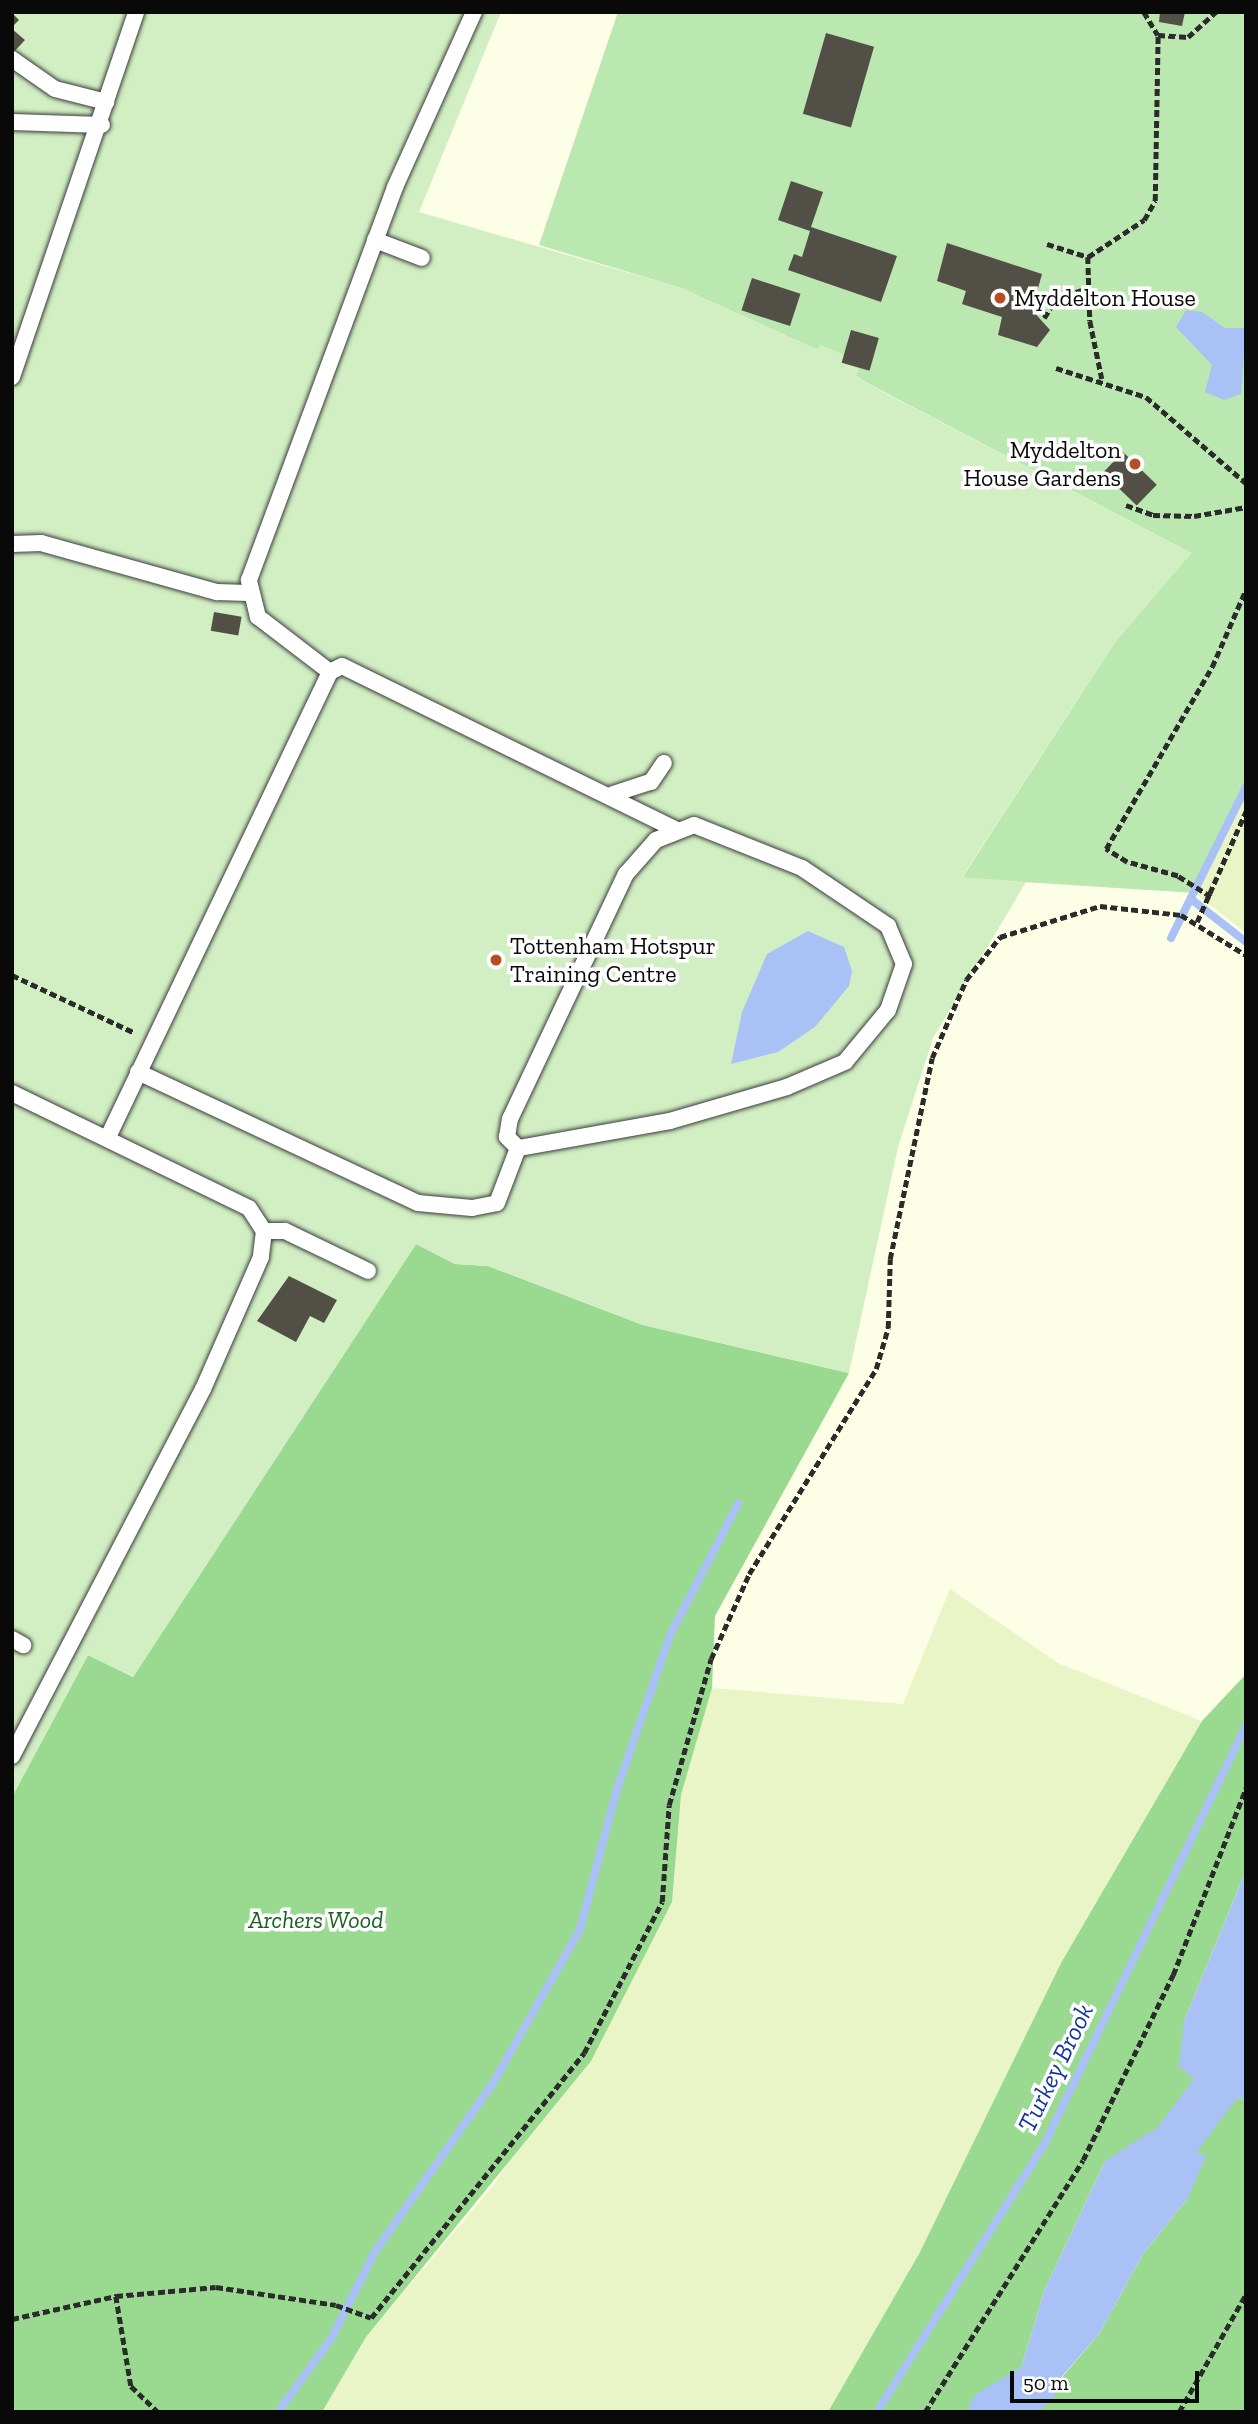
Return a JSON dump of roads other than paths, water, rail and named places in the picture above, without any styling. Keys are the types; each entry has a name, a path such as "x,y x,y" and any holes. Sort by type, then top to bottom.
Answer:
{"lane":[{"path":"12,377 102,125 106,102 136,12"},
{"path":"248,593 374,240 474,12"},
{"path":"12,60 55,89 106,102"},
{"path":"12,122 102,125"},
{"path":"374,240 422,258"},
{"path":"12,544 41,542 216,592 248,593"},
{"path":"248,593 275,635 330,673"},
{"path":"108,1137 330,673 342,666 613,794 675,829"},
{"path":"613,794 651,782 664,763"},
{"path":"694,825 755,845 828,883 888,926 904,964 888,1010 845,1062 787,1087 670,1121 518,1148 507,1137 510,1119 626,874 675,829 694,825"},
{"path":"138,1072 418,1203 472,1208 497,1203 518,1148"},
{"path":"12,1093 108,1137 249,1208 264,1231 261,1257 204,1389 12,1756"},
{"path":"264,1231 285,1231 368,1270"}],"water":[{"path":"1186,310 1202,312 1225,328 1246,328 1241,394 1224,400 1205,392 1212,365 1176,327"},
{"path":"808,931 844,947 852,971 849,986 815,1027 778,1052 731,1064 742,1012 767,954"},
{"path":"1246,1870 1246,2101 1197,2082 1179,2066 1184,2021"},
{"path":"1153,2130 1206,2156 1188,2198 1143,2254 1099,2334 1050,2390 1017,2381 1045,2289 1105,2161"}],"waterway":[{"path":"1171,938 1246,787"},
{"path":"1191,899 1246,942"},
{"path":"278,2412 332,2337 374,2253 493,2083 580,1929 617,1789 670,1635 738,1504"},
{"name":"Turkey Brook","path":"877,2412 1044,2145 1246,1726"},
{"path":"1176,2141 1215,2089"},
{"path":"991,2412 1034,2386"}],"place":[{"name":"Myddelton House","path":"1000,298"},
{"name":"Myddelton House Gardens","path":"1135,464"},
{"name":"Tottenham Hotspur Training Centre","path":"496,960"}],"park label":[{"name":"Archers Wood","path":"316,1920"}]}
